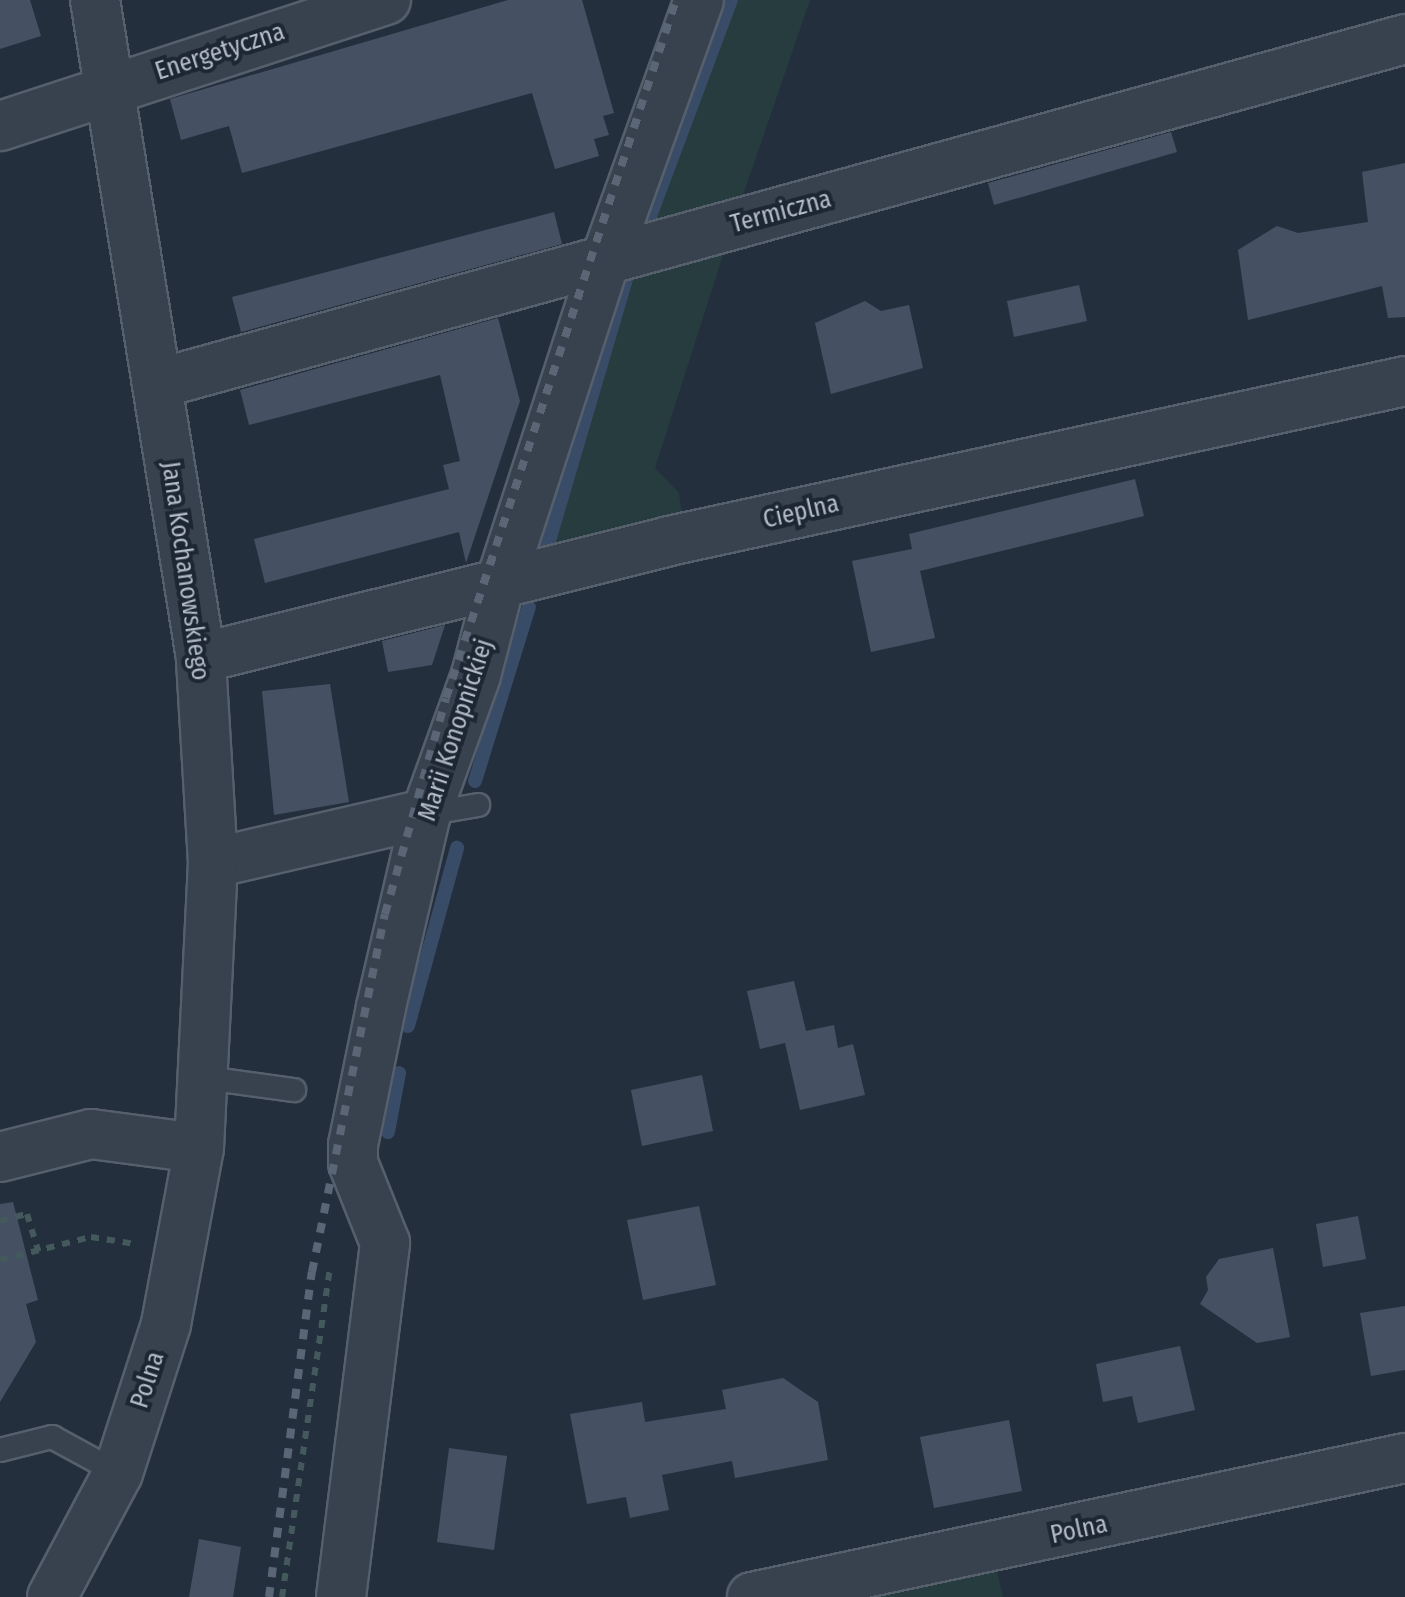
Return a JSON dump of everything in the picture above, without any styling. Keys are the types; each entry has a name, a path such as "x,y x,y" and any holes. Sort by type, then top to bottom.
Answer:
{"street":[{"name":"Jana Kochanowskiego","path":"95,0 114,91 156,384 202,658 212,863 206,1078 187,1146"},
{"name":"Energetyczna","path":"0,126 114,91 160,69 386,0"},
{"name":"Marii Konopnickiej","path":"341,1597 385,1243 353,1163 353,1145 426,814 476,676 498,587 605,261 699,0"},
{"name":"Termiczna","path":"156,384 1405,39"},
{"name":"Cieplna","path":"202,658 498,587 669,541 1405,381"},
{"path":"212,863 426,814"},
{"path":"0,1158 91,1134 187,1146"},
{"name":"Polna","path":"52,1597 118,1473 166,1324 187,1146"},
{"name":"Polna","path":"752,1597 1405,1458"}],"lane":[{"path":"426,814 478,804"},
{"path":"206,1078 294,1090"},
{"path":"0,1450 52,1437 118,1473"}],"path":[{"path":"0,1220 27,1214 38,1250"},
{"path":"0,1260 91,1237 140,1245"},
{"path":"282,1597 333,1252"}],"green space":[{"path":"713,0 810,0 739,207 623,238"},
{"path":"731,230 655,468 679,493 683,523 529,562 612,268"},
{"path":"994,1558 1003,1597 813,1597"}],"building":[{"path":"0,0 30,0 41,36 0,49"},
{"path":"508,0 582,0 614,113 603,116 609,135 594,139 599,156 555,169 532,93 242,173 229,126 181,140 170,99"},
{"path":"1171,132 1177,152 994,205 988,183"},
{"path":"1405,163 1405,317 1388,318 1382,286 1248,320 1238,250 1277,226 1298,233 1368,222 1362,172"},
{"path":"554,212 562,244 241,332 232,297"},
{"path":"1079,285 1087,321 1014,337 1007,301"},
{"path":"865,301 881,311 909,305 923,368 831,394 815,323"},
{"path":"498,318 520,401 466,563 459,532 265,583 254,539 449,489 443,465 460,461 440,375 249,425 240,390"},
{"path":"1135,479 1144,516 920,571 935,638 871,652 852,561 912,549 909,534"},
{"path":"445,625 432,665 388,672 382,641"},
{"path":"330,684 349,802 274,815 262,691"},
{"path":"794,981 806,1031 834,1025 838,1048 853,1044 865,1095 800,1110 785,1043 760,1049 747,991"},
{"path":"702,1075 713,1131 642,1146 631,1090"},
{"path":"13,1202 38,1300 26,1304 36,1342 0,1402 0,1204"},
{"path":"699,1206 716,1285 643,1300 627,1220"},
{"path":"1358,1216 1366,1259 1323,1267 1316,1224"},
{"path":"1273,1248 1290,1337 1257,1343 1200,1304 1208,1290 1206,1277 1219,1259"},
{"path":"1405,1306 1405,1370 1371,1376 1360,1313"},
{"path":"1180,1346 1195,1410 1138,1423 1132,1396 1103,1402 1096,1364"},
{"path":"783,1378 818,1402 828,1460 735,1478 732,1461 662,1475 669,1510 630,1518 626,1497 587,1504 570,1414 642,1402 645,1422 726,1409 722,1390"},
{"path":"1009,1420 1022,1491 934,1508 920,1437"},
{"path":"449,1448 507,1456 494,1550 437,1542"},
{"path":"199,1539 241,1547 233,1597 189,1597"}],"waterway":[{"path":"649,219 731,0"},
{"path":"546,551 627,276"},
{"path":"475,781 529,607"},
{"path":"408,1026 457,848"},
{"path":"388,1132 399,1073"}],"railway":[{"path":"269,1597 312,1272 385,914 446,698 676,0"}]}
